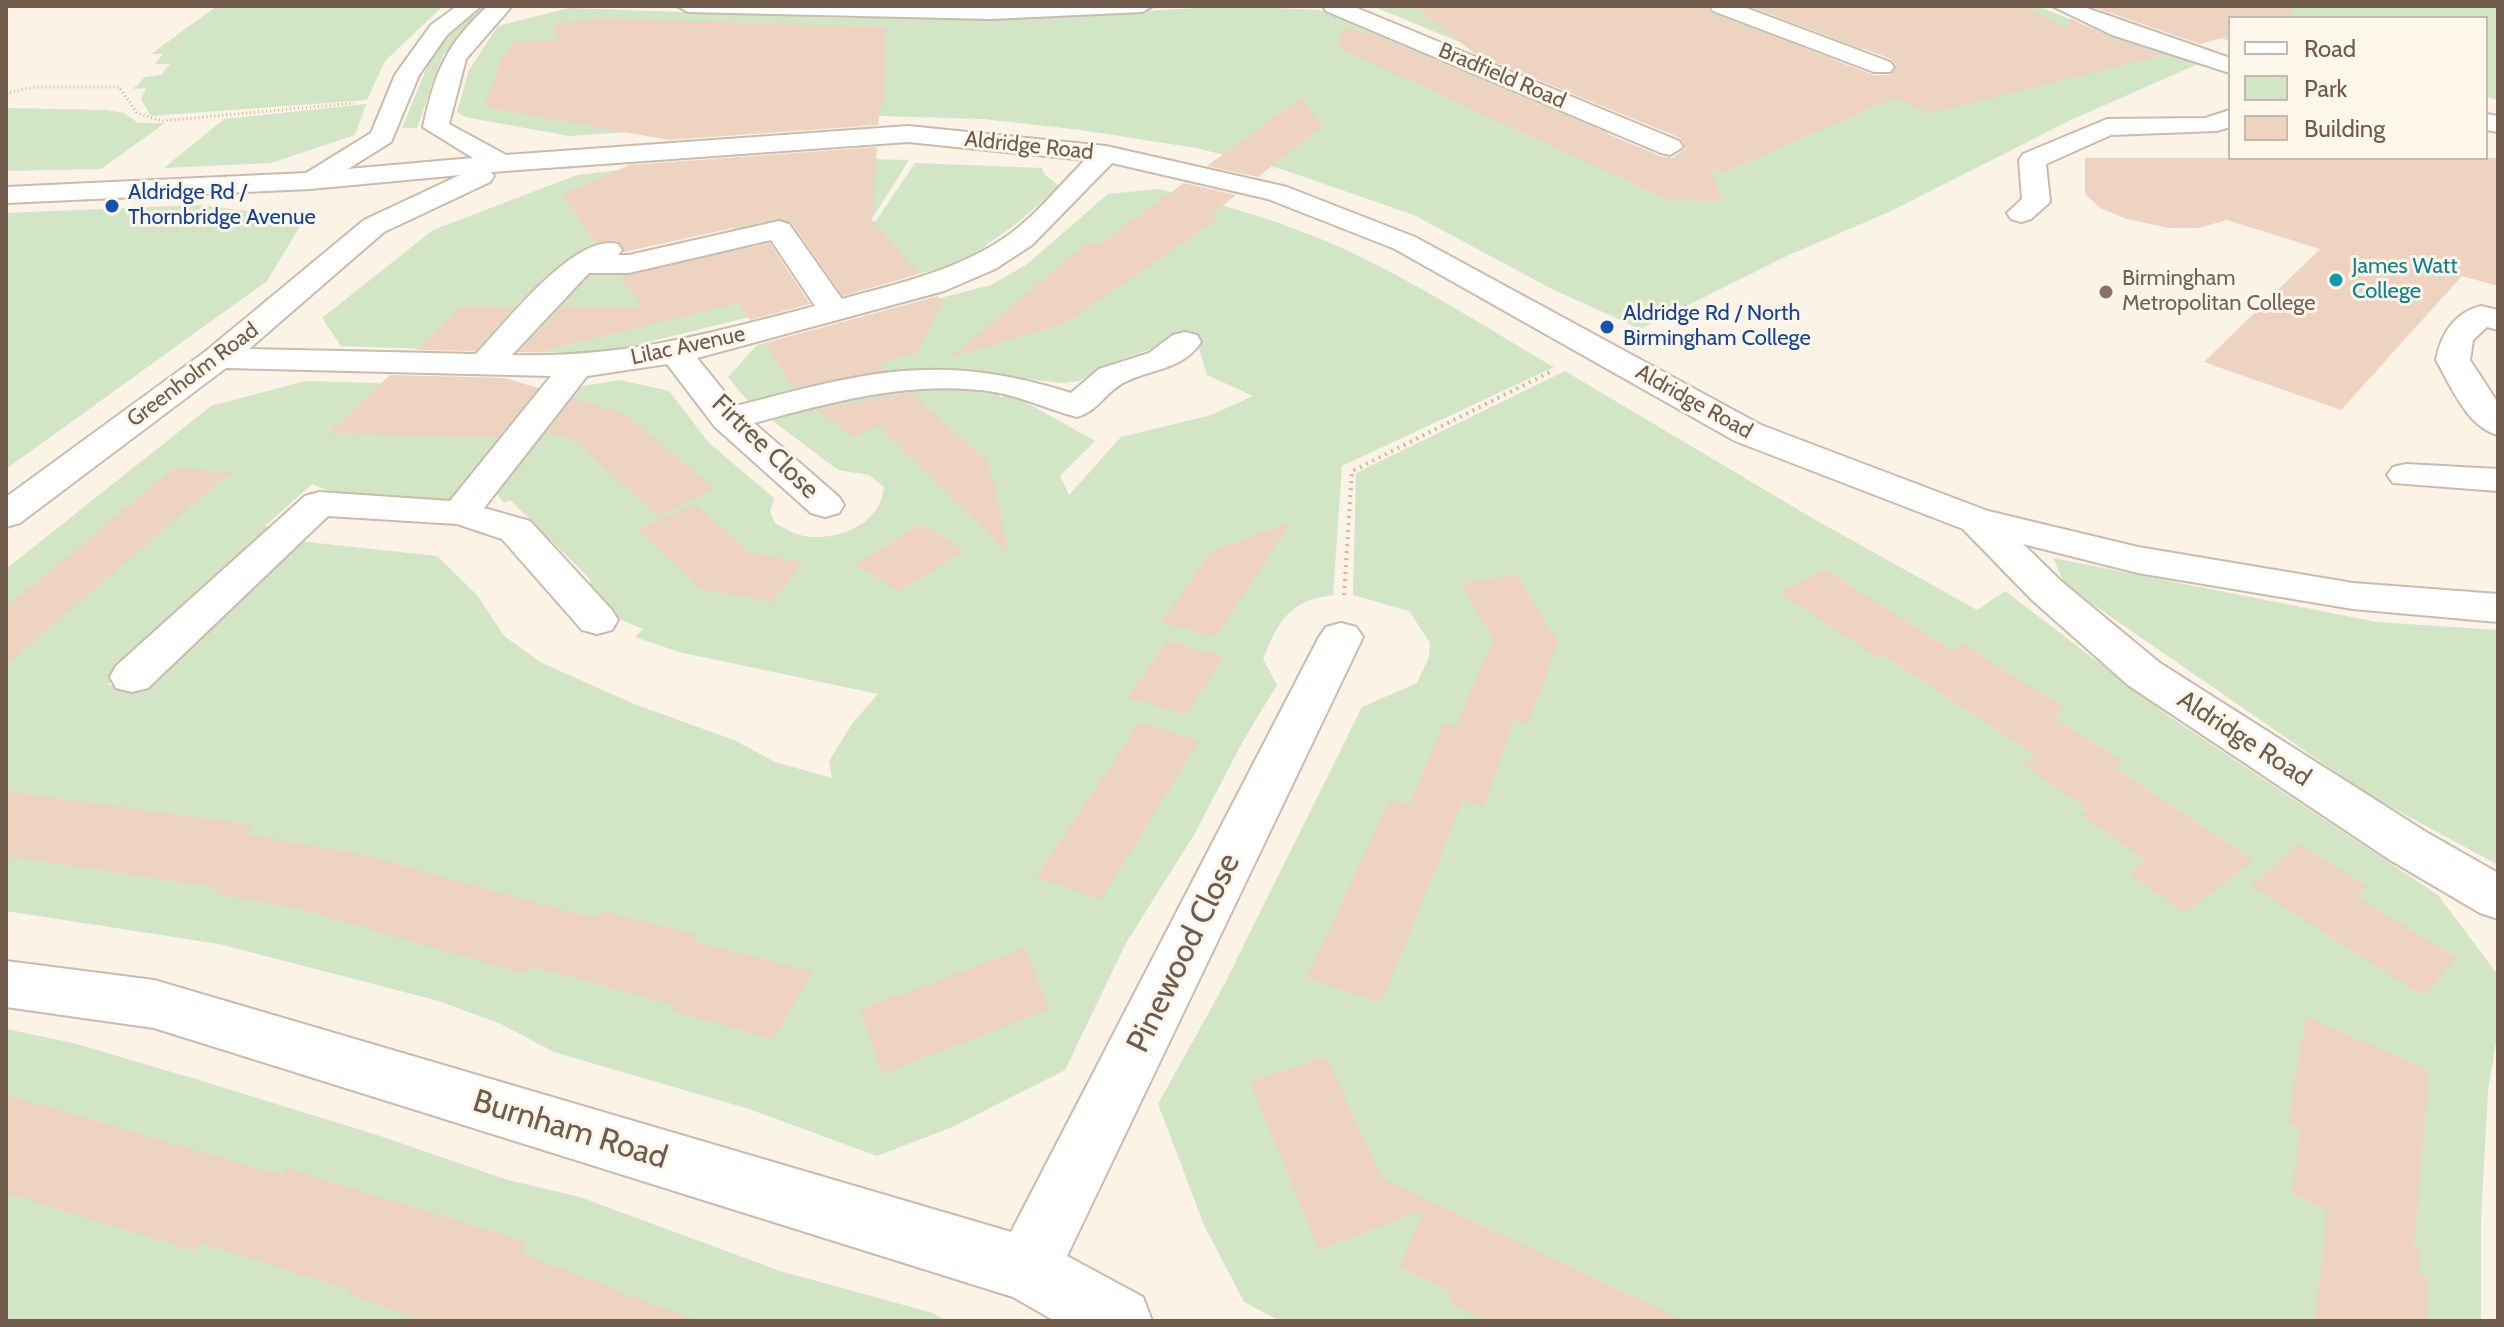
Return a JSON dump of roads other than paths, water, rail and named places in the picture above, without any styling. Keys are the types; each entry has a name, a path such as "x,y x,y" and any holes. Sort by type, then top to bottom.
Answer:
{"street":[{"path":"382,137 395,99 439,30 470,6"},
{"path":"436,127 450,61 473,31 501,6"},
{"path":"688,6 961,13 1142,6"},
{"name":"Bradfield Road","path":"1334,6 1670,147"},
{"path":"1721,6 1882,67"},
{"path":"2063,6 2120,30 2228,65"},
{"path":"2107,6 2228,46"},
{"path":"2021,213 2036,202 2032,160 2107,127 2208,126 2228,119"},
{"path":"374,226 310,181 382,137 407,136 436,127 505,165"},
{"name":"Aldridge Road","path":"6,195 310,181 592,155 908,134 1106,154 1277,193 1405,243 1748,433 1975,520 2138,560 2353,596 2498,608"},
{"name":"Lilac Avenue","path":"218,358 576,367 676,353 933,284 984,263 1022,239 1106,154"},
{"name":"Greenholm Road","path":"13,504 218,358 374,226 505,165"},
{"path":"484,366 582,264 599,252 721,218"},
{"path":"582,264 629,264 779,230 834,310"},
{"path":"2498,320 2481,316 2457,337 2453,360 2477,401 2498,424"},
{"path":"728,419 867,382 949,379 994,382 1077,406 1111,376 1161,360 1185,342"},
{"name":"Firtree Close","path":"676,353 728,419 825,505"},
{"path":"460,513 576,367"},
{"path":"2406,475 2498,480"},
{"path":"132,677 319,504 460,513 516,530 597,620"},
{"name":"Aldridge Road","path":"1975,520 2047,591 2144,674 2408,846 2498,898"},
{"name":"Pinewood Close","path":"1027,1269 1341,637"},
{"name":"Burnham Road","path":"6,984 154,1004 1027,1269 1119,1321"}],"place":[{"name":"Aldridge Rd / Thornbridge Avenue","path":"112,206"},
{"name":"James Watt College","path":"2336,280"},
{"name":"Birmingham Metropolitan College","path":"2106,292"},
{"name":"Aldridge Rd / North Birmingham College","path":"1607,327"}]}
